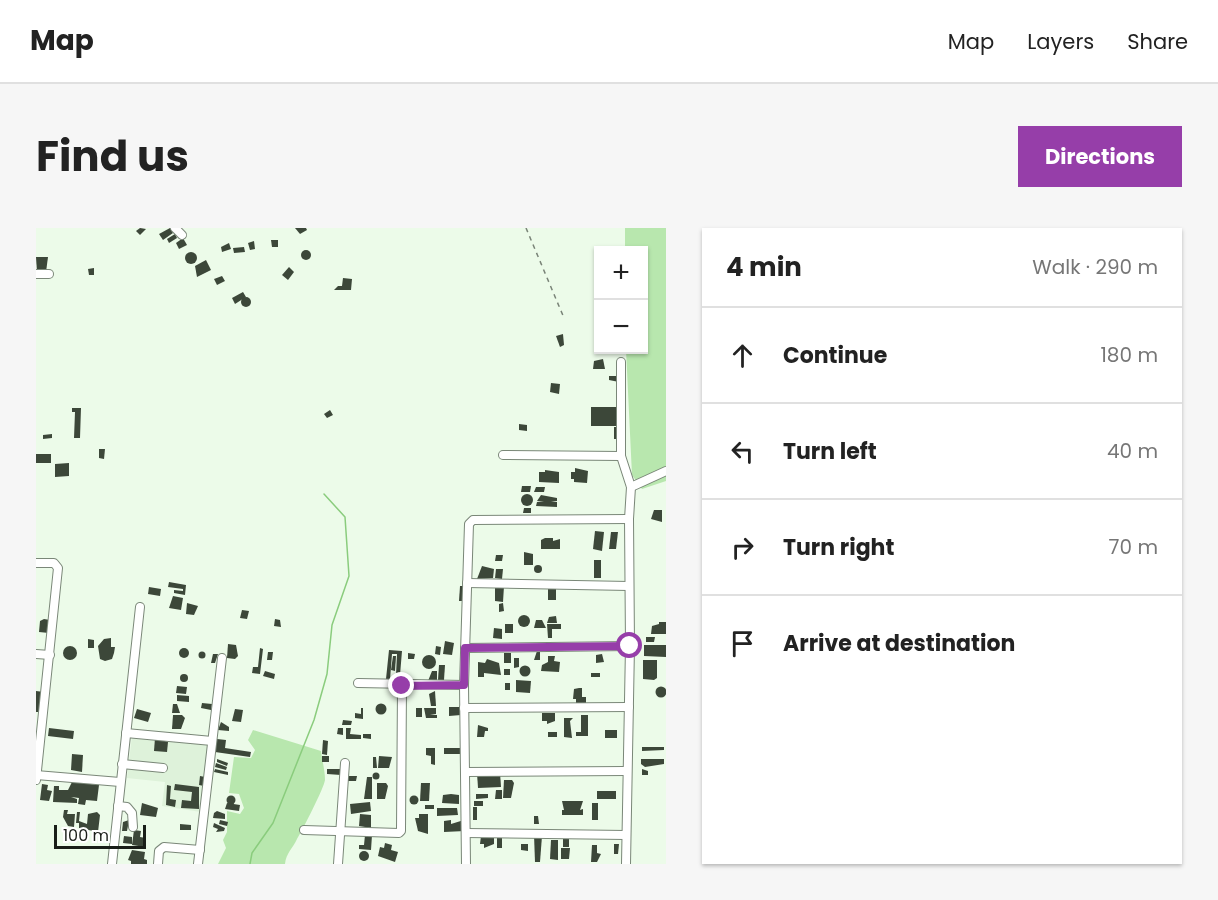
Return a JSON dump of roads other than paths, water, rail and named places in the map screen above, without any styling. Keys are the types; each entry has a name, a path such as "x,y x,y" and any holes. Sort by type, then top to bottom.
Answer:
{"street":[{"path":"36,274 49,274"},
{"path":"621,362 621,456 631,487 628,519 630,646 626,864"},
{"path":"502,455 621,456"},
{"path":"631,487 654,479 666,471"},
{"path":"466,864 464,685 469,524 473,520 628,519"},
{"path":"36,563 54,563 58,568 36,780"},
{"path":"467,583 629,586"},
{"path":"112,864 140,607"},
{"path":"465,648 630,646"},
{"path":"36,654 50,655"},
{"path":"198,864 222,658"},
{"path":"358,683 402,686 464,685"},
{"path":"304,830 399,833 402,830 400,742 402,686"},
{"path":"465,708 629,707"},
{"path":"126,733 212,741"},
{"path":"338,864 345,763"},
{"path":"122,764 163,768"},
{"path":"465,772 626,771"},
{"path":"36,775 120,782"},
{"path":"118,806 127,807 132,813 133,827"},
{"path":"466,833 626,835"},
{"path":"158,864 159,851 164,847 200,850"}],"waterway":[{"path":"250,864 252,853 273,823 314,720 327,674 332,625 349,576 345,517 324,494"}]}
